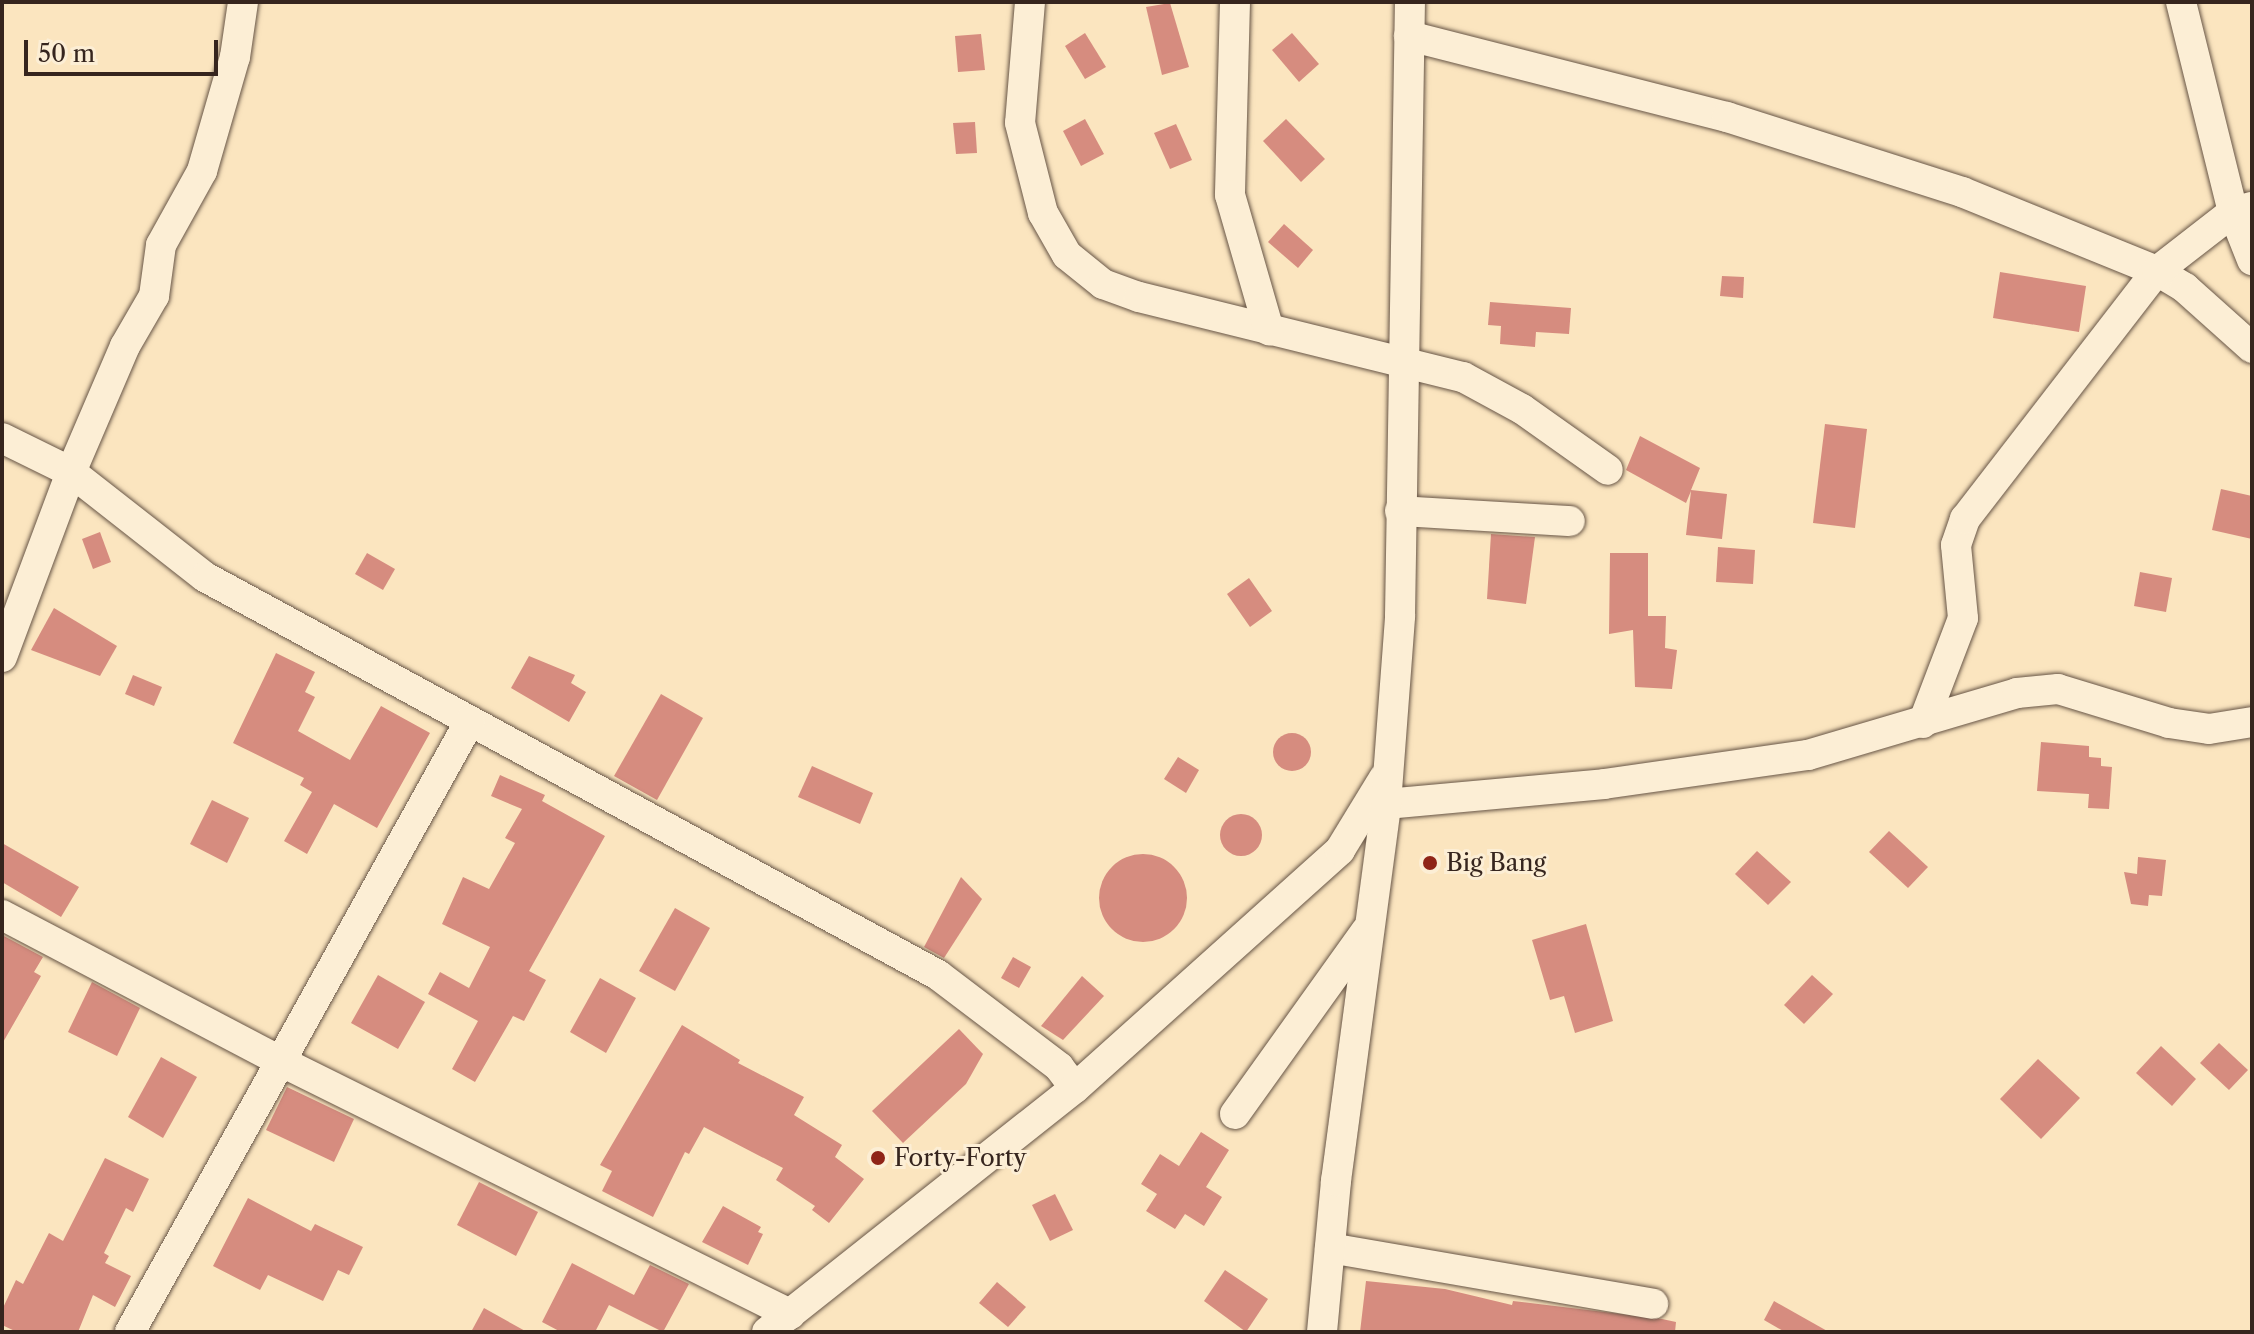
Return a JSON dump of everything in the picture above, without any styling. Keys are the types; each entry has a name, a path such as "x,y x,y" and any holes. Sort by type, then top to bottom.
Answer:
{"street":[{"path":"2,657 71,472 125,346 154,296 161,245 202,171 235,57 243,2"},
{"path":"1030,2 1020,123 1043,213 1067,255 1103,284 1269,330 1463,377 1522,409 1608,470"},
{"path":"1235,2 1230,195 1269,330"},
{"path":"1322,1332 1386,804 1400,616 1401,360 1410,2"},
{"path":"2181,2 2243,210 2252,260"},
{"path":"1409,36 1742,122 1962,192 2157,271 2185,288 2252,348"},
{"path":"1923,723 1963,618 1956,545 1965,519 2157,271 2243,210"},
{"path":"2,438 71,472 205,577 938,975 1059,1067 1075,1088"},
{"path":"1400,511 1570,521"},
{"path":"1386,804 1604,784 1808,755 2017,693 2058,689 2169,723 2209,729 2252,722"},
{"path":"130,1332 278,1060 470,721"},
{"path":"2,915 778,1323 1075,1088 1340,850 1389,770"},
{"path":"1235,1114 1369,926"},
{"path":"1330,1248 1653,1304"}],"building":[{"path":"1170,3 1189,67 1162,75 1146,7"},
{"path":"1085,33 1106,67 1085,79 1065,46"},
{"path":"1292,33 1319,64 1299,82 1272,50"},
{"path":"981,34 985,70 958,72 955,36"},
{"path":"1085,119 1104,154 1081,166 1063,131"},
{"path":"1286,119 1325,159 1301,182 1263,141"},
{"path":"975,122 977,153 956,154 953,123"},
{"path":"1176,124 1192,160 1170,169 1154,133"},
{"path":"1284,224 1313,250 1298,268 1268,242"},
{"path":"2000,272 2086,286 2079,332 1993,318"},
{"path":"1722,276 1744,277 1743,298 1720,296"},
{"path":"1490,302 1571,308 1569,334 1536,332 1535,347 1500,344 1501,326 1488,325"},
{"path":"1825,424 1867,429 1855,528 1813,523"},
{"path":"1640,436 1700,468 1691,490 1727,494 1722,539 1686,535 1691,491 1686,503 1626,470"},
{"path":"2221,489 2252,496 2252,539 2212,530"},
{"path":"100,532 111,562 93,569 82,539"},
{"path":"1491,534 1535,537 1526,604 1487,599"},
{"path":"1718,547 1755,550 1753,584 1716,582"},
{"path":"367,553 395,569 383,590 355,574"},
{"path":"1610,553 1648,553 1648,616 1666,616 1665,648 1677,650 1672,689 1635,687 1633,630 1609,634"},
{"path":"2140,572 2172,578 2166,612 2134,606"},
{"path":"1249,578 1272,611 1250,627 1227,594"},
{"path":"54,608 117,646 100,676 31,650"},
{"path":"276,653 315,672 305,692 315,697 298,731 350,760 381,706 430,733 377,828 334,804 307,854 284,841 312,792 300,785 304,778 233,743"},
{"path":"529,656 575,675 571,683 586,692 569,722 511,688"},
{"path":"133,675 162,687 154,706 125,694"},
{"path":"661,694 703,718 657,800 614,776"},
{"path":"1292,733 1306,738 1311,752 1306,766 1292,771 1278,766 1273,752 1278,738"},
{"path":"2041,742 2089,746 2089,757 2101,758 2101,766 2112,767 2109,809 2088,808 2089,794 2037,791"},
{"path":"1178,757 1199,770 1186,793 1164,779"},
{"path":"812,766 873,793 860,824 798,797"},
{"path":"500,775 545,795 542,801 605,836 529,971 546,980 524,1021 513,1016 475,1082 452,1069 478,1021 428,994 440,972 469,988 490,947 442,924 463,877 489,889 515,843 505,838 522,809 491,796"},
{"path":"212,800 249,818 227,863 190,844"},
{"path":"1241,814 1256,820 1262,835 1256,850 1241,856 1226,850 1220,835 1226,820"},
{"path":"1889,831 1928,867 1908,888 1869,852"},
{"path":"2,843 79,887 61,917 2,882"},
{"path":"1757,851 1791,882 1768,905 1735,874"},
{"path":"1143,854 1160,857 1174,867 1184,881 1187,898 1184,915 1174,929 1160,939 1143,942 1126,939 1112,929 1102,915 1099,898 1102,881 1112,867 1126,857"},
{"path":"2138,857 2166,860 2162,896 2149,895 2148,906 2131,904 2124,872 2137,874"},
{"path":"961,877 982,899 944,958 924,947"},
{"path":"675,908 710,928 675,991 639,971"},
{"path":"1586,924 1613,1021 1575,1033 1564,996 1550,1000 1532,940"},
{"path":"2,935 43,957 34,972 41,976 2,1044"},
{"path":"1013,957 1031,967 1019,988 1001,978"},
{"path":"378,975 425,1002 398,1049 351,1023"},
{"path":"1812,975 1833,994 1804,1024 1784,1005"},
{"path":"1082,976 1104,996 1063,1040 1041,1026"},
{"path":"600,978 636,998 606,1053 570,1032"},
{"path":"92,982 140,1008 117,1056 68,1032"},
{"path":"682,1025 740,1060 738,1063 804,1097 794,1115 842,1145 835,1157 864,1179 829,1223 812,1210 815,1206 776,1180 783,1168 704,1127 689,1154 685,1152 653,1217 602,1191 612,1171 600,1165"},
{"path":"959,1029 983,1054 966,1084 903,1143 872,1111"},
{"path":"2219,1043 2248,1070 2229,1090 2200,1063"},
{"path":"2161,1046 2196,1079 2172,1106 2136,1073"},
{"path":"161,1057 197,1077 163,1138 128,1117"},
{"path":"2038,1059 2080,1098 2041,1139 2000,1099"},
{"path":"287,1087 354,1119 334,1162 266,1130"},
{"path":"1201,1132 1229,1150 1206,1187 1222,1197 1204,1226 1185,1214 1175,1229 1146,1211 1157,1194 1141,1184 1160,1154 1179,1166"},
{"path":"105,1158 149,1179 133,1212 126,1208 104,1253 109,1256 105,1263 131,1276 115,1307 93,1295 78,1332 17,1332 2,1325 2,1310 16,1280 23,1284 49,1233 63,1241"},
{"path":"479,1182 538,1212 516,1256 457,1225"},
{"path":"1055,1194 1073,1230 1050,1241 1032,1205"},
{"path":"248,1198 311,1231 315,1224 363,1247 349,1275 338,1270 323,1301 268,1275 260,1290 213,1266"},
{"path":"723,1206 761,1227 758,1232 763,1234 748,1265 702,1242"},
{"path":"572,1263 634,1295 650,1265 689,1284 663,1332 609,1305 595,1332 561,1332 542,1322"},
{"path":"1225,1270 1268,1299 1246,1332 1204,1301"},
{"path":"1366,1281 1445,1289 1512,1305 1513,1301 1662,1319 1676,1322 1675,1332 1360,1332"},
{"path":"997,1282 1026,1307 1008,1327 979,1303"},
{"path":"1774,1301 1829,1332 1785,1332 1764,1320"},
{"path":"484,1308 527,1332 471,1332"}],"place":[{"name":"Big Bang","path":"1430,863"},
{"name":"Forty-Forty","path":"878,1158"}]}
